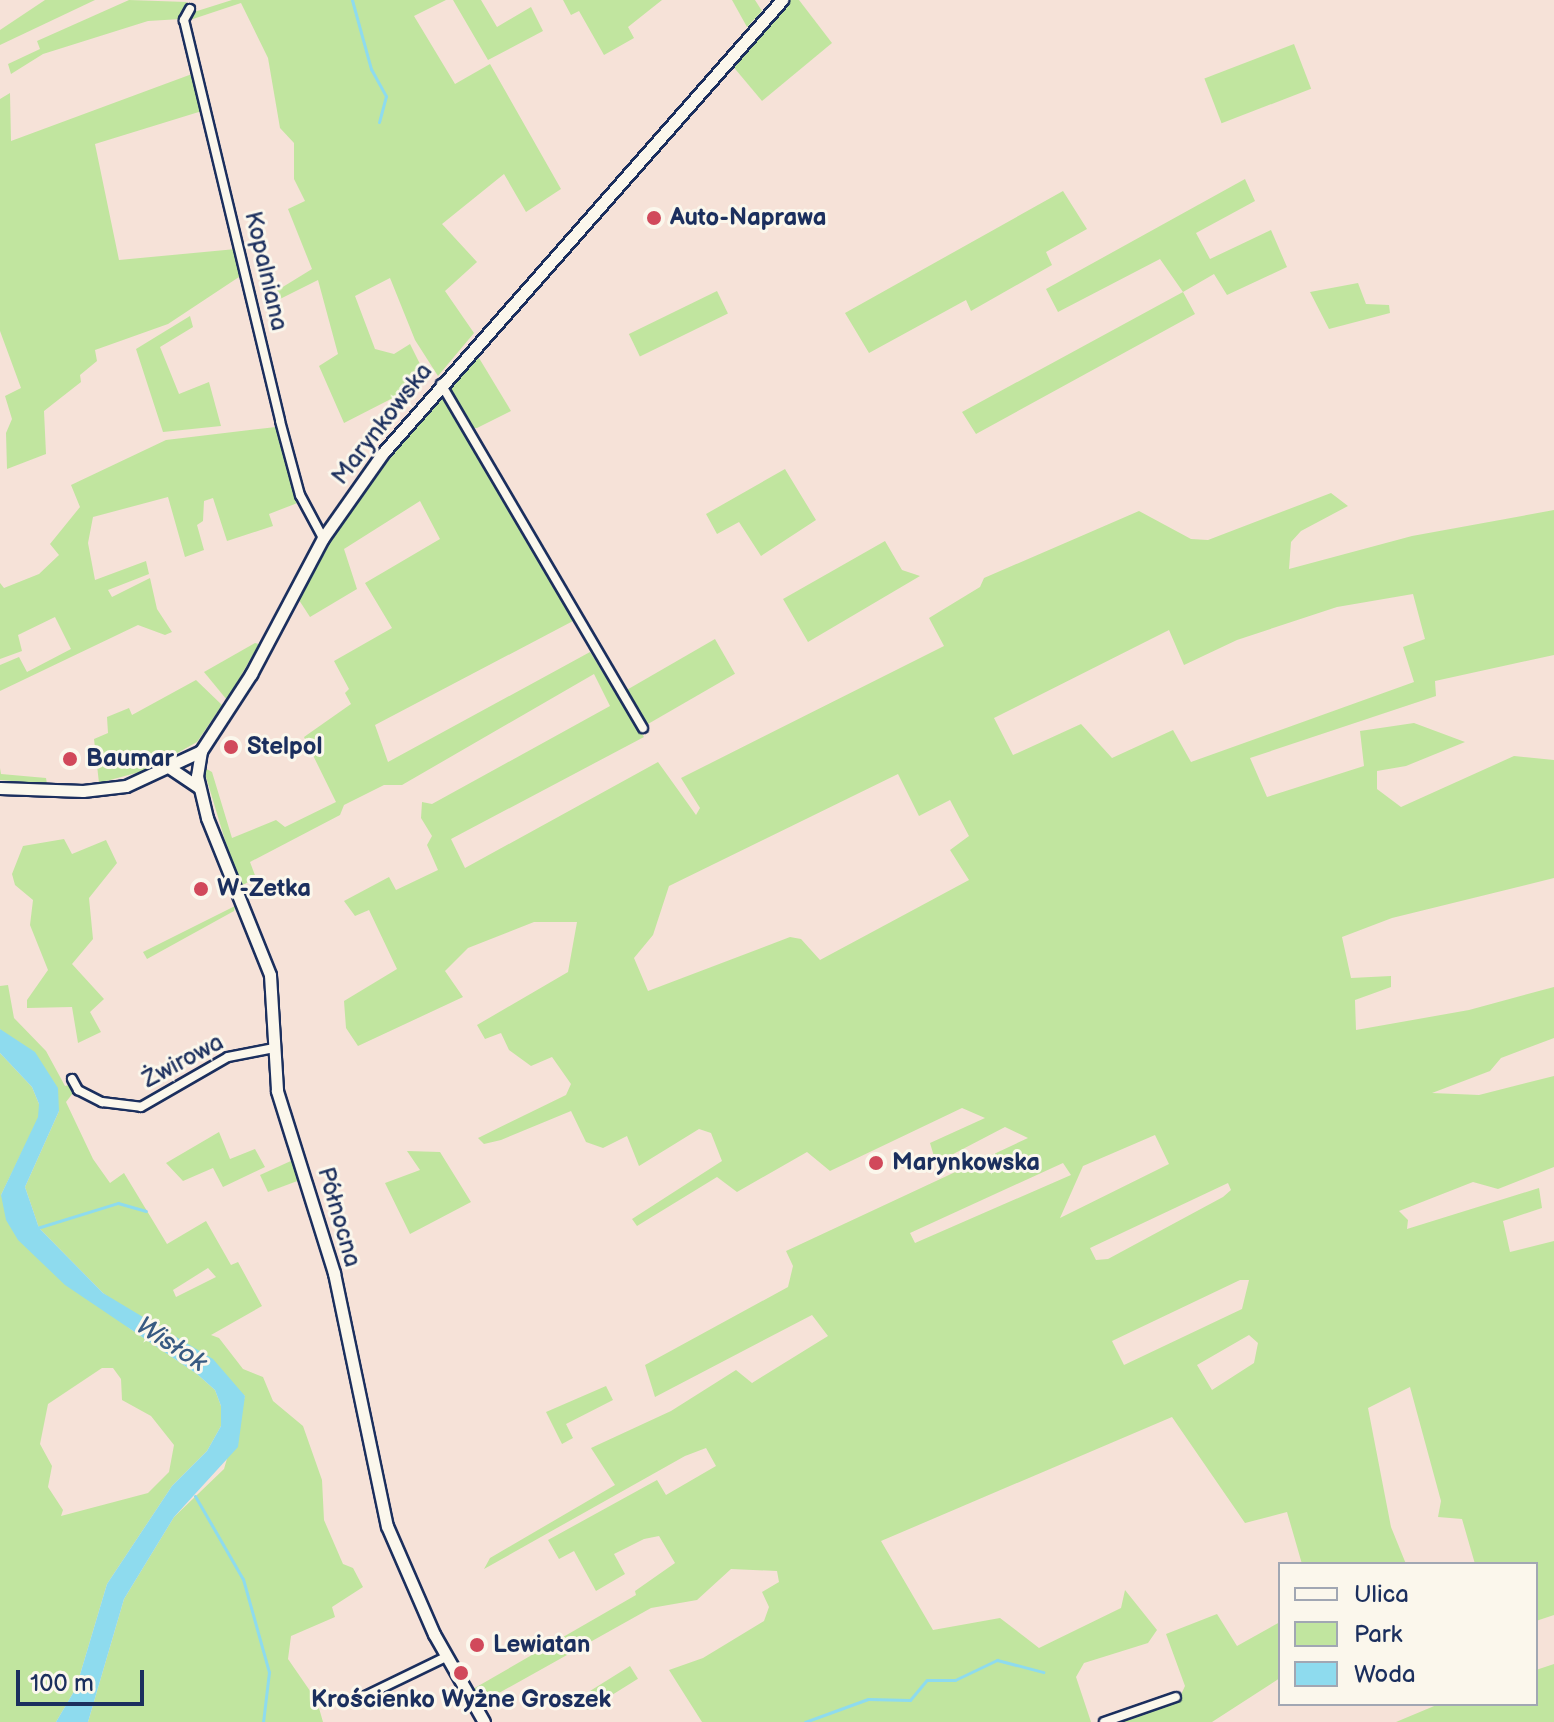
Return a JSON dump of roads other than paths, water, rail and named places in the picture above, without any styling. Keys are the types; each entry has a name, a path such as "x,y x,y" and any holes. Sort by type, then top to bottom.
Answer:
{"street":[{"name":"Marynkowska","path":"0,788 105,789 170,768 201,751 251,674 323,538 440,384 782,0"},
{"name":"Kopalniana","path":"190,9 184,20 280,421 300,495 323,538"},
{"path":"440,384 643,728"},
{"name":"Północna","path":"201,751 199,788 218,853 270,975 277,1017 274,1048 277,1091 334,1273 387,1526 446,1657 484,1722"},
{"path":"170,768 199,788"},
{"name":"Żwirowa","path":"72,1079 78,1090 102,1102 141,1107 228,1057 274,1048"},
{"path":"357,1700 446,1657"},
{"path":"1104,1722 1176,1697"}],"water":[{"name":"Wisłok","path":"0,1029 35,1052 58,1088 59,1111 25,1187 39,1228 103,1293 213,1359 245,1396 238,1447 174,1517 124,1599 88,1722 56,1722 76,1688 107,1584 172,1486 207,1451 221,1426 221,1406 215,1390 197,1374 65,1285 18,1240 6,1220 1,1195 38,1117 39,1104 32,1087 0,1053"}],"waterway":[{"path":"352,0 371,69 386,96 379,122"},
{"path":"37,1228 118,1203 146,1211"},
{"path":"195,1496 243,1579 269,1672 263,1722"},
{"path":"805,1722 868,1699 910,1700 927,1680 955,1680 997,1660 1043,1672"}],"place":[{"name":"Auto-Naprawa","path":"654,218"},
{"name":"Stelpol","path":"231,747"},
{"name":"Baumar","path":"70,759"},
{"name":"W-Zetka","path":"201,889"},
{"name":"Marynkowska","path":"876,1163"},
{"name":"Lewiatan","path":"477,1645"},
{"name":"Krościenko Wyżne Groszek","path":"461,1673"}]}
